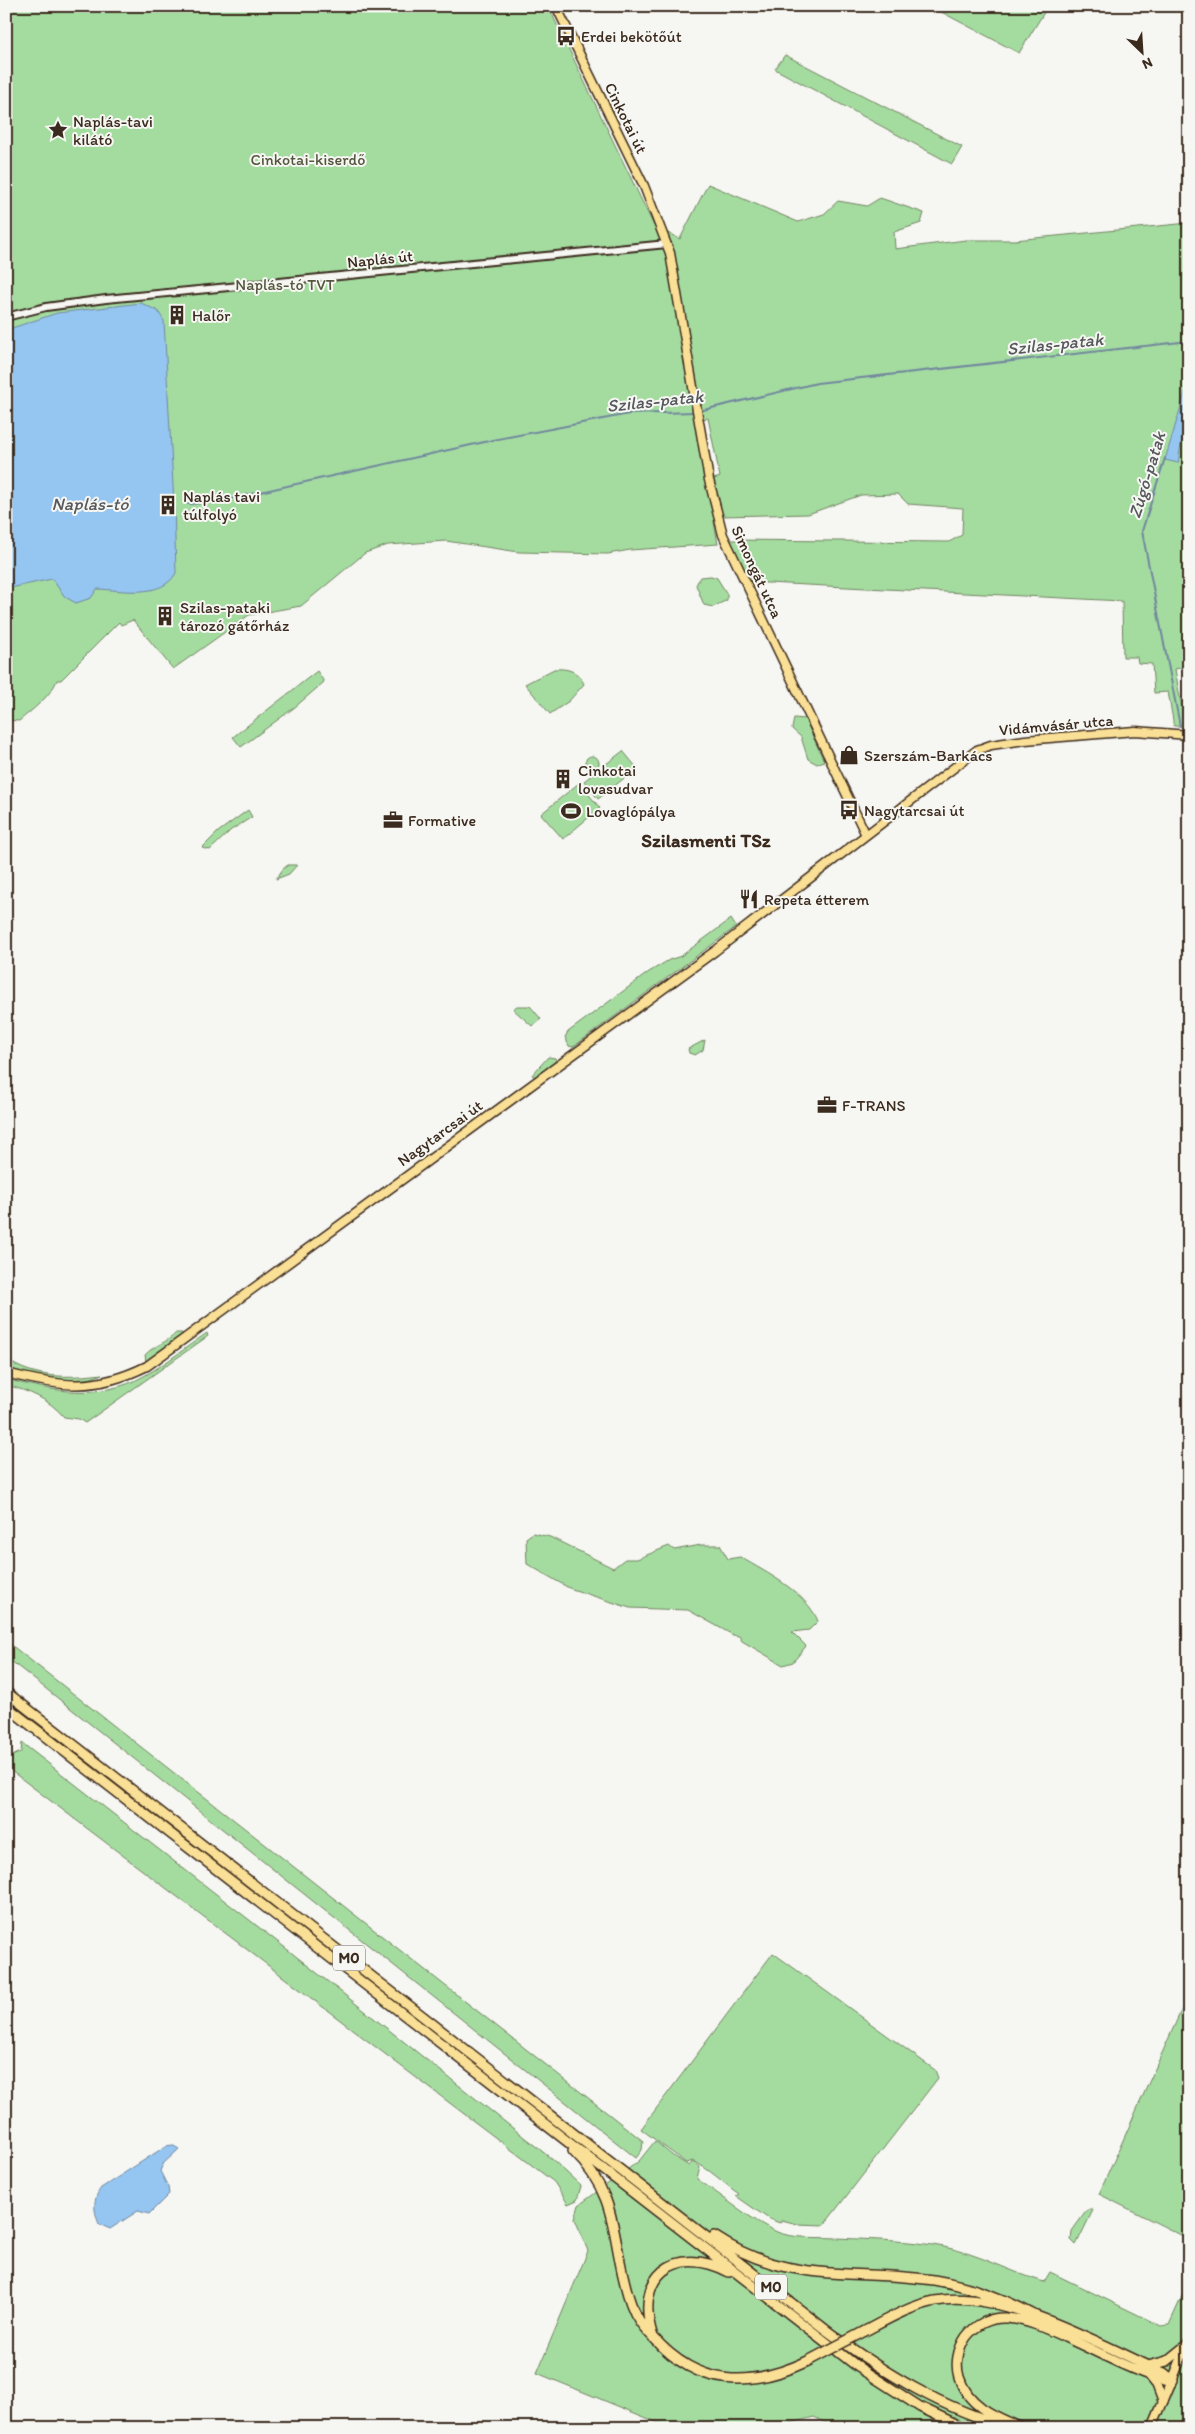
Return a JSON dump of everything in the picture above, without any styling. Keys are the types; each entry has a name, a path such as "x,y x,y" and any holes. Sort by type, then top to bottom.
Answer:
{"highway":[{"name":"M0","path":"6,1692 826,2330 885,2372 946,2404 974,2416 1013,2428"},
{"name":"M0","path":"6,1706 884,2385 920,2407 964,2428"},
{"path":"538,2119 582,2159 602,2189 610,2209 630,2303 641,2325 663,2350 698,2372 722,2378 744,2380 767,2377 808,2362 905,2310 935,2301 968,2299 1000,2306 1036,2320 1173,2381"},
{"path":"691,2225 707,2231 738,2250 778,2266 815,2273 916,2278 955,2284 994,2296 1036,2320"},
{"path":"653,2337 647,2316 648,2296 655,2281 667,2268 684,2262 706,2262 754,2286"},
{"path":"1022,2428 993,2416 971,2399 960,2378 958,2356 967,2336 986,2321 1005,2318 1036,2320"},
{"path":"1149,2371 1168,2361 1188,2343"},
{"path":"1149,2371 1157,2386 1162,2404"}],"main road":[{"name":"Cinkotai út","path":"556,6 644,186 667,244"},
{"name":"Simongát utca","path":"667,244 677,286 710,480 723,534 866,835"},
{"name":"Vidámvásár utca","path":"866,835 949,770 982,747 1025,740 1135,732 1189,735"},
{"name":"Nagytarcsai út","path":"6,1373 59,1384 86,1385 107,1382 148,1366 715,952 866,835"},
{"path":"1152,2428 1188,2343"}],"street":[{"name":"Naplás út","path":"6,317 46,307 98,300 667,244"}],"green space":[{"name":"Naplás-tó TVT","path":"6,6 548,6 654,226 680,239 708,184 798,222 824,214 838,201 867,206 880,198 924,213 921,223 894,232 895,249 966,240 1015,240 1189,223 1189,666 1175,669 1185,726 1174,726 1168,692 1154,693 1152,664 1138,663 1137,657 1123,657 1122,601 748,582 729,540 949,542 962,535 963,508 908,504 898,494 861,495 808,514 722,516 714,479 720,477 708,418 696,420 716,519 714,522 718,544 630,550 608,554 519,552 446,541 388,545 365,553 301,606 249,615 173,669 133,620 121,625 119,622 61,680 57,680 46,697 36,707 19,721 6,720"},
{"path":"930,6 1048,6 1019,53"},
{"path":"785,55 962,147 952,164 775,69"},
{"path":"711,576 717,578 727,594 727,600 713,607 704,605 696,585 700,577"},
{"path":"554,669 564,669 576,673 584,684 569,701 550,714 525,684"},
{"path":"317,671 324,682 295,707 241,747 233,737"},
{"path":"794,718 805,719 824,761 817,764 808,759 801,737 792,729"},
{"name":"Lovaglópálya","path":"623,751 637,768 598,799 584,781"},
{"path":"592,756 597,758 599,763 597,768 592,770 587,768 585,763 587,758"},
{"name":"Lovaglópálya","path":"579,783 600,808 563,839 541,814"},
{"path":"248,810 252,817 231,830 210,850 202,848 218,832"},
{"path":"288,865 297,865 289,874 276,879 283,869"},
{"path":"731,919 736,927 573,1047 569,1046 565,1037 568,1032 649,972 669,960 681,956"},
{"path":"517,1006 530,1006 541,1019 532,1026 513,1009"},
{"path":"705,1040 703,1050 695,1055 689,1053 688,1049"},
{"path":"548,1057 555,1058 556,1061 535,1077 532,1075"},
{"path":"176,1333 182,1333 182,1336 146,1361 145,1355"},
{"path":"207,1333 208,1336 85,1423 79,1419 64,1417 52,1405 38,1396 6,1385 6,1379 58,1390 93,1391 110,1389 144,1376"},
{"path":"6,1359 17,1366 52,1376 102,1374 79,1381 54,1380 6,1367"},
{"path":"533,1533 550,1537 613,1568 625,1559 637,1559 669,1546 674,1550 701,1545 720,1545 728,1559 740,1557 785,1584 805,1601 818,1621 809,1630 792,1632 806,1646 793,1662 783,1665 742,1641 739,1636 733,1635 688,1610 630,1608 569,1588 527,1564 526,1538"},
{"path":"6,1641 643,2141 642,2150 636,2158 6,1657"},
{"path":"22,1743 553,2160 581,2186 577,2200 568,2204 554,2182 6,1767 6,1755 10,1757 21,1752"},
{"path":"773,1953 935,2070 938,2078 824,2225 797,2224 782,2220 780,2223 769,2219 736,2196 739,2194 710,2172 692,2161 686,2163 641,2129"},
{"path":"1189,1993 1189,2239 1099,2194"},
{"path":"655,2141 689,2166 692,2162 700,2167 697,2179 757,2221 777,2232 791,2236 904,2242 944,2247 970,2254 1044,2282 1050,2272 1161,2326 1169,2325 1189,2281 1189,2428 891,2428 881,2422 878,2428 836,2428 814,2417 772,2428 671,2428 537,2373 588,2251 575,2219 579,2205 639,2161"},
{"path":"1087,2210 1093,2210 1076,2245 1071,2240 1072,2231"}],"water":[{"name":"Naplás-tó","path":"141,303 158,311 164,321 176,573 170,581 161,587 151,590 97,589 91,598 76,603 65,597 52,579 6,589 6,330 57,313"},
{"path":"1185,393 1189,394 1178,463 1165,460"},
{"path":"172,2145 179,2149 163,2164 160,2171 168,2187 169,2194 149,2214 138,2211 110,2229 99,2224 95,2206 96,2197 101,2188 166,2146"}],"waterway":[{"name":"Szilas-patak","path":"699,411 817,383 1189,341"},
{"name":"Zúgó-patak","path":"1185,394 1189,381"},
{"name":"Szilas-patak","path":"188,504 215,502 498,439 629,414 695,412"},
{"name":"Zúgó-patak","path":"1165,458 1142,531 1180,726"}],"tram line":[{"path":"1178,2428 1189,2404"}],"place":[{"name":"Erdei bekötőút","path":"566,36"},
{"name":"Naplás-tavi kilátó","path":"58,130"},
{"name":"Halőr","path":"177,315"},
{"name":"Naplás tavi túlfolyó","path":"168,505"},
{"name":"Szilas-pataki tározó gátőrház","path":"165,616"},
{"name":"Szerszám-Barkács","path":"849,755"},
{"name":"Cinkotai lovasudvar","path":"563,779"},
{"name":"Nagytarcsai út","path":"849,810"},
{"name":"Lovaglópálya","path":"571,811"},
{"name":"Formative","path":"393,820"},
{"name":"Repeta étterem","path":"749,899"},
{"name":"F-TRANS","path":"827,1105"}],"district":[{"name":"Szilasmenti TSz","path":"706,840"}],"park label":[{"name":"Cinkotai-kiserdő","path":"308,159"}]}
